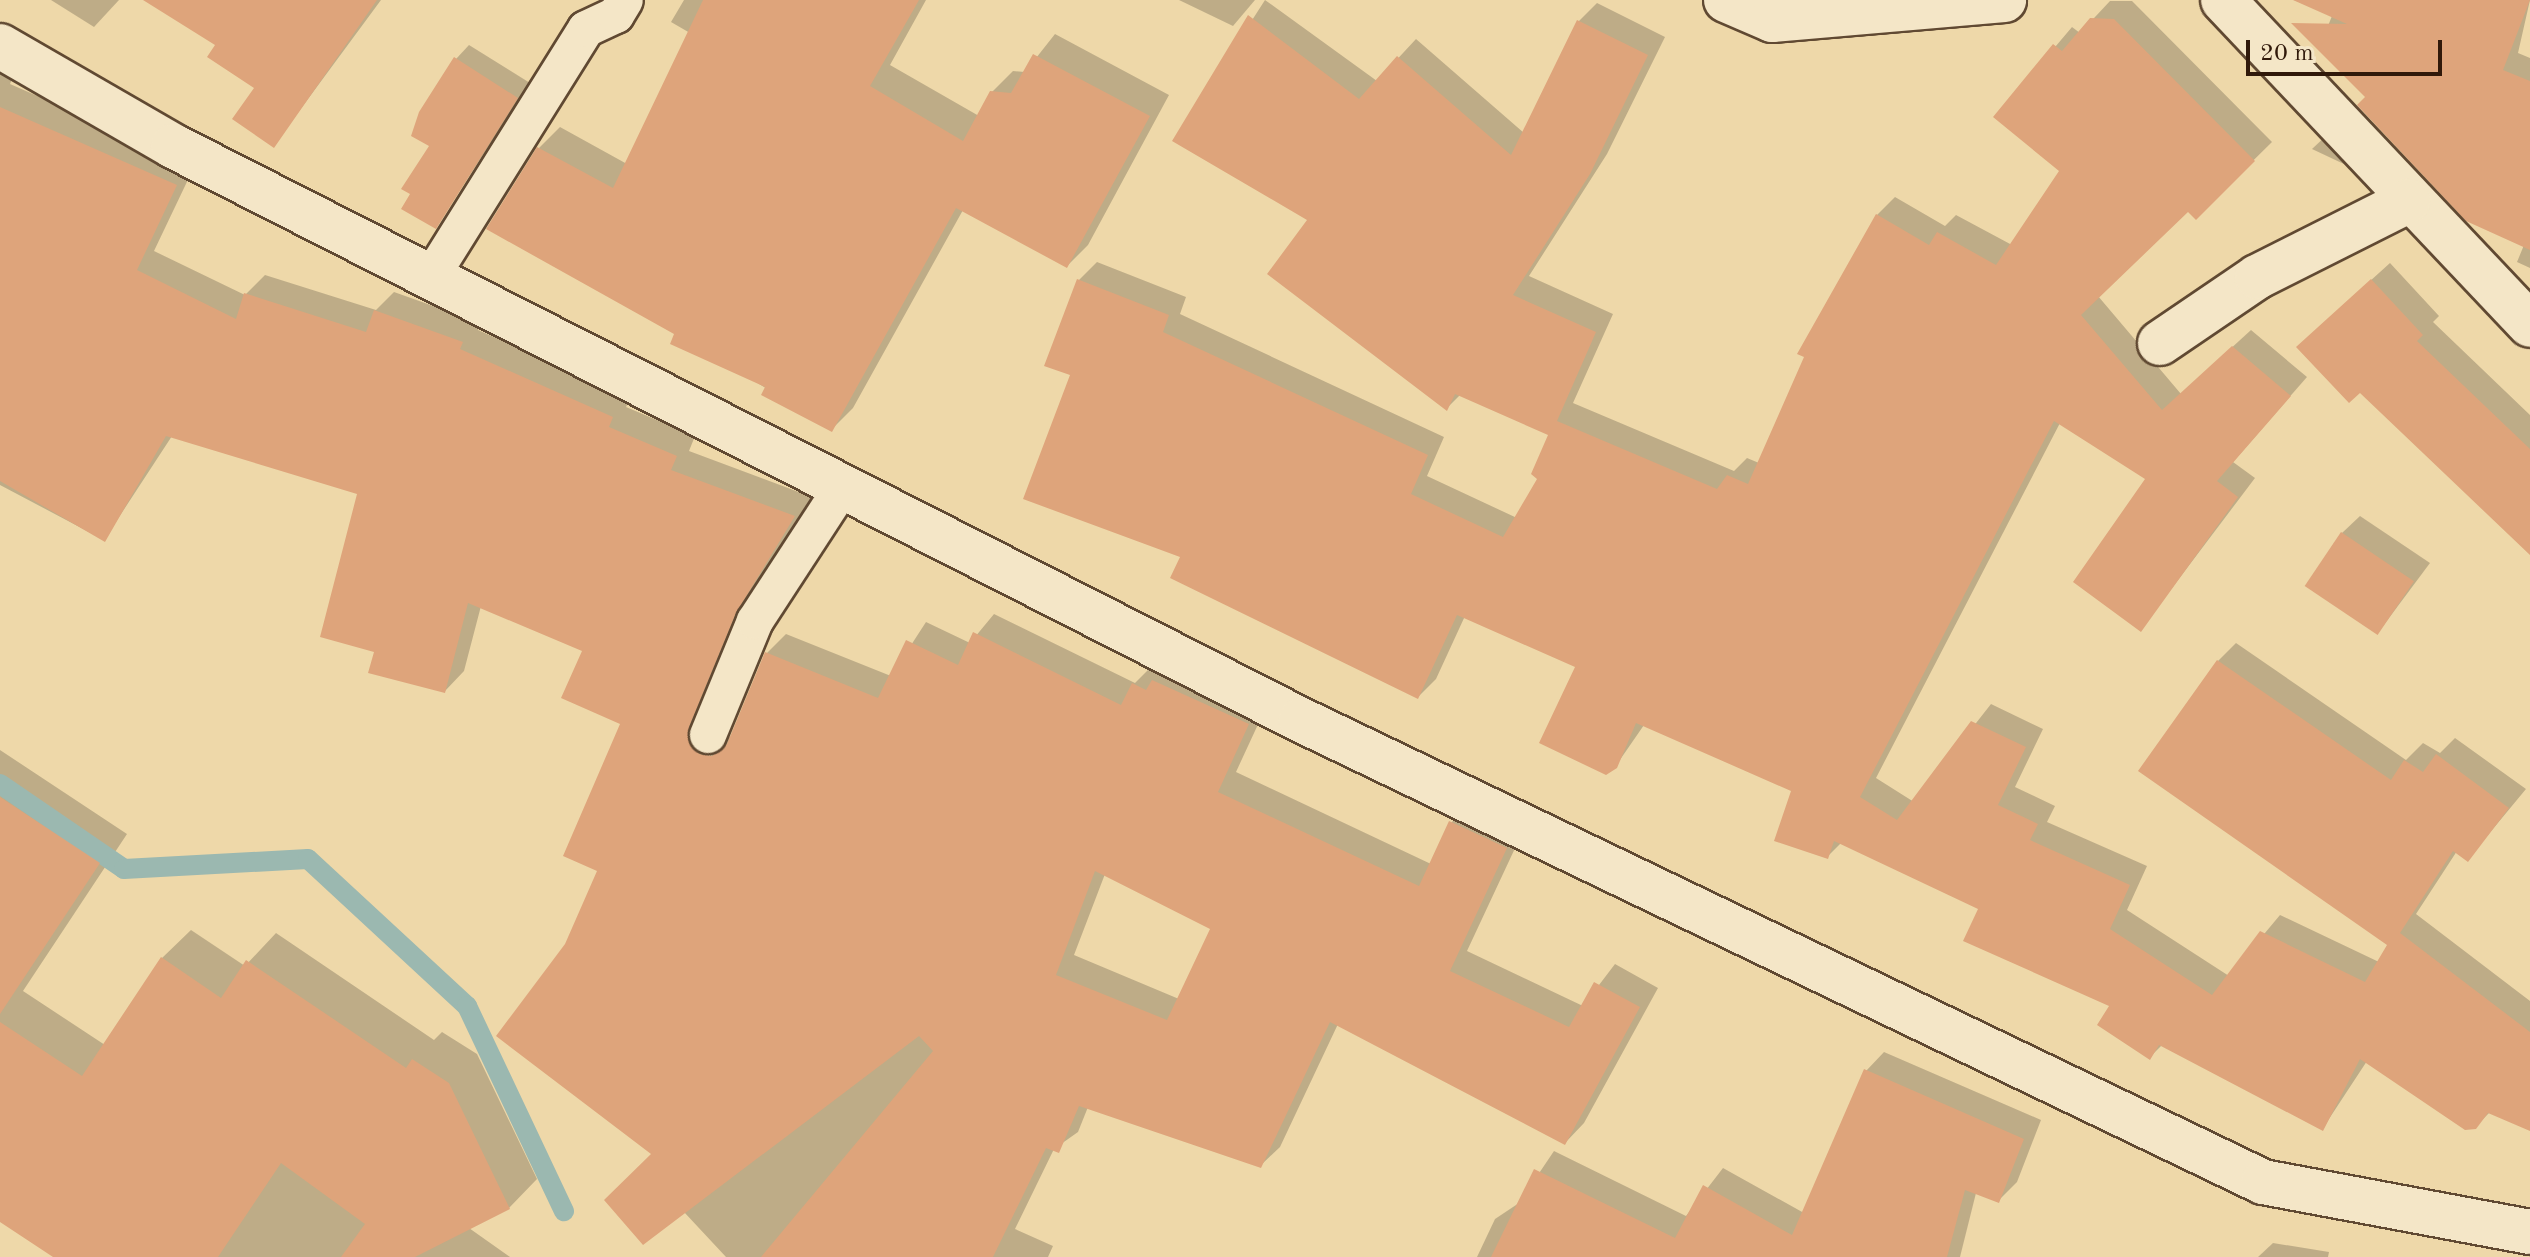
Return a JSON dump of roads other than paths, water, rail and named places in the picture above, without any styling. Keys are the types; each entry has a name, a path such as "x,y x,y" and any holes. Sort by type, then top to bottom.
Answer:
{"street":[{"path":"1726,0 1772,20 2004,0"},
{"path":"2223,0 2408,201 2530,325"},
{"path":"0,46 173,146 1301,720 2263,1182 2530,1232"},
{"path":"2160,343 2257,277 2408,201"}],"lane":[{"path":"431,277 586,29 616,15 625,0"},
{"path":"708,735 755,621 843,486"}],"waterway":[{"path":"0,784 124,869 308,859 467,1006 564,1211"}]}
